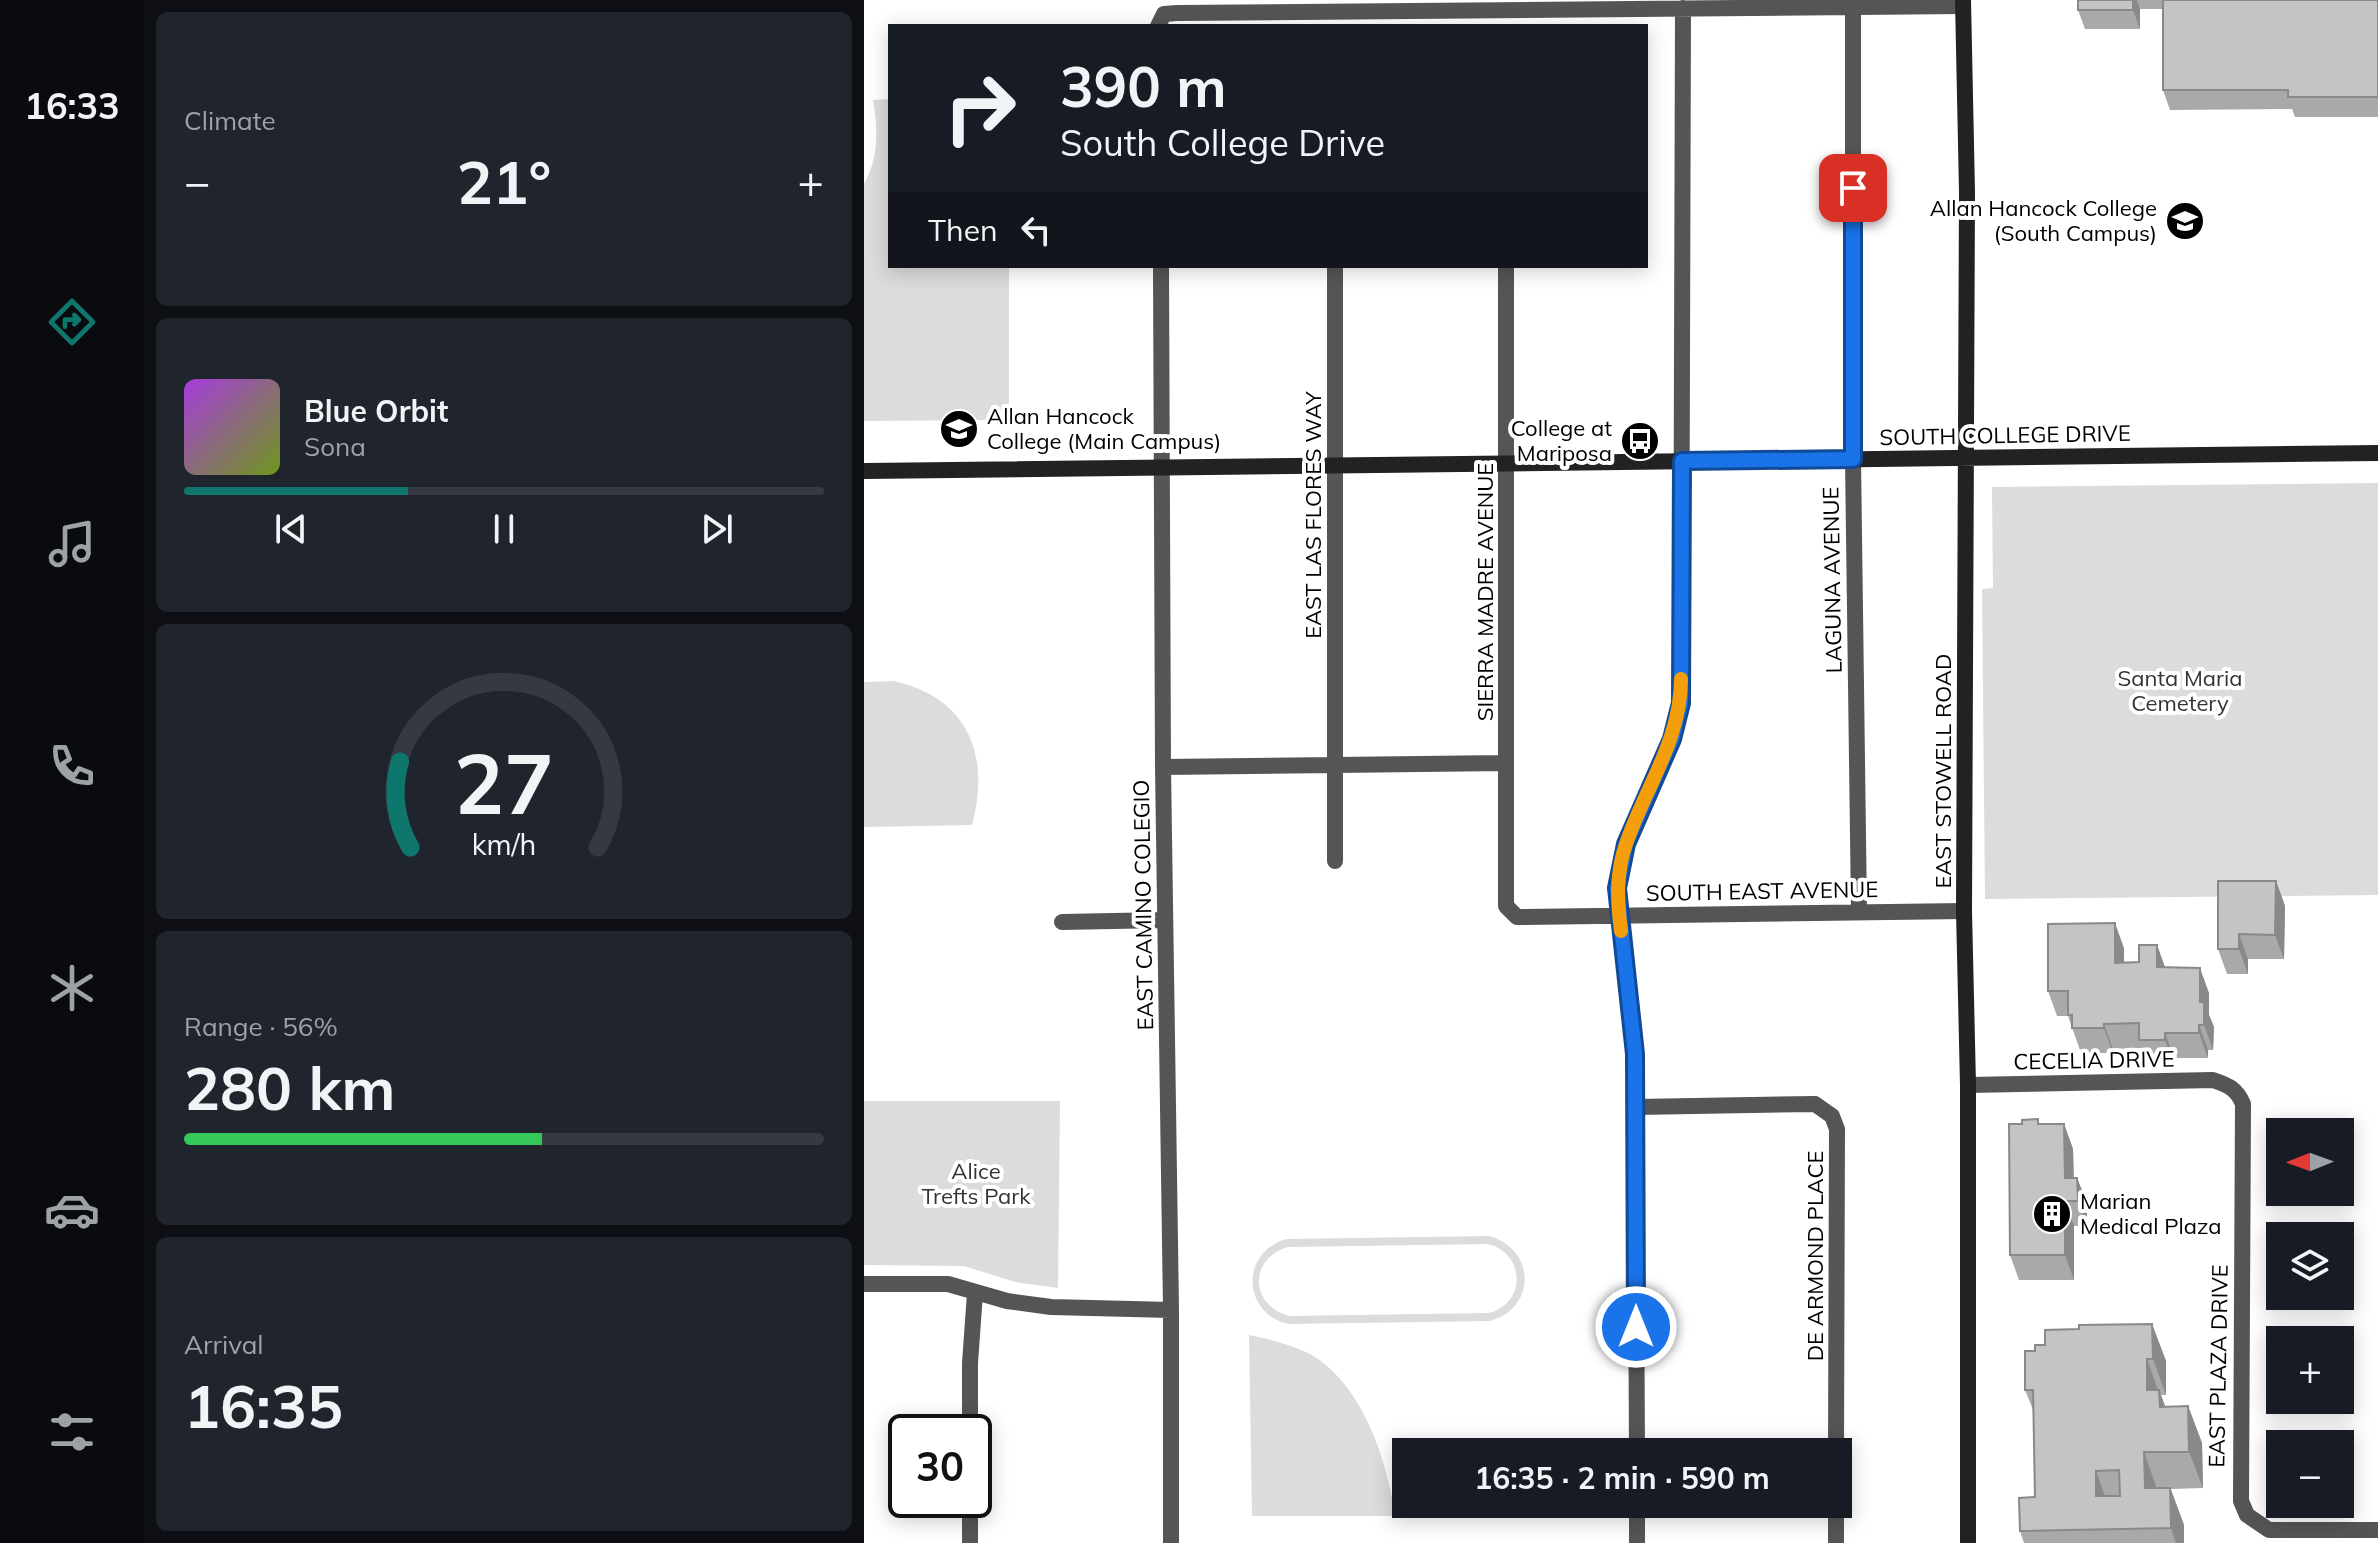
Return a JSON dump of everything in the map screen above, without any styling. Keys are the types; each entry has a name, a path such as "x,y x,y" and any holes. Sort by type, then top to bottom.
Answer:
{"main road":[{"name":"EAST STOWELL ROAD","path":"1963,3 1967,192 1964,911 1968,1085 1968,1543"},
{"name":"SOUTH COLLEGE DRIVE","path":"864,471 2378,453"}],"street":[{"path":"1161,20 1335,19 1503,12 1963,3"},
{"name":"LAGUNA AVENUE","path":"1853,7 1853,459 1859,911"},
{"path":"1637,1438 1636,1107 1630,996 1617,888 1626,844 1672,739 1681,703 1683,8"},
{"name":"EAST CAMINO COLEGIO","path":"1161,268 1171,1543"},
{"name":"EAST LAS FLORES WAY","path":"1335,268 1335,861"},
{"name":"SIERRA MADRE AVENUE","path":"1506,268 1506,906 1513,915"},
{"path":"1163,767 1506,763"},
{"name":"SOUTH EAST AVENUE","path":"1513,915 1964,911"},
{"path":"1062,922 1165,920"},
{"name":"CECELIA DRIVE","path":"1968,1085 2220,1082"},
{"name":"EAST PLAZA DRIVE","path":"2220,1082 2239,1094 2243,1104 2241,1501 2247,1515 2269,1530 2378,1530"},
{"name":"DE ARMOND PLACE","path":"1636,1107 1815,1104 1832,1116 1837,1129 1836,1438"},
{"path":"864,1284 948,1284 1007,1301 1051,1307 1171,1310"},
{"path":"970,1414 975,1293"},
{"path":"970,1518 970,1543"},
{"path":"1637,1518 1637,1543"},
{"path":"1836,1518 1836,1543"}],"green space":[{"path":"888,99 888,268 1009,268 1009,408 995,420 864,421 864,184 876,143 873,100"},
{"name":"Santa Maria Cemetery","path":"2378,483 2378,895 1985,899 1982,589 1993,588 1992,487"},
{"path":"893,681 940,700 956,715 968,733 978,775 972,825 864,827 864,682"},
{"name":"Alice Trefts Park","path":"864,1101 1060,1101 1058,1288 1015,1282 964,1266 864,1265"},
{"path":"1489,1236 1516,1253 1525,1278 1523,1292 1505,1314 1490,1321 1288,1324 1273,1318 1262,1308 1253,1282 1261,1256 1287,1239","holes":["1488,1244 1500,1249 1515,1267 1517,1278 1510,1299 1501,1308 1489,1313 1289,1316 1266,1302 1259,1282 1266,1261 1288,1247"]},
{"path":"1249,1335 1308,1353 1327,1366 1343,1383 1369,1424 1386,1471 1392,1500 1392,1516 1252,1516"}],"building":[{"path":"2078,0 2133,0 2133,10 2078,10"},
{"path":"2163,0 2378,0 2378,97 2288,97 2288,90 2163,90"},
{"path":"2218,881 2276,881 2275,935 2239,934 2239,949 2218,949"},
{"path":"2115,923 2115,963 2139,962 2139,945 2157,945 2157,967 2200,968 2204,1025 2199,1025 2199,1033 2165,1033 2165,1040 2139,1040 2139,1023 2072,1028 2072,1015 2068,1015 2068,991 2048,991 2048,924"},
{"name":"Marian Medical Plaza","path":"2038,1119 2038,1124 2064,1124 2065,1178 2077,1178 2078,1201 2065,1201 2065,1255 2010,1255 2009,1124"},
{"path":"2152,1324 2153,1359 2147,1359 2147,1390 2159,1390 2160,1407 2188,1406 2189,1452 2144,1452 2145,1488 2170,1488 2171,1528 2020,1531 2019,1498 2035,1497 2033,1390 2025,1390 2025,1351 2035,1351 2035,1345 2045,1345 2045,1330 2079,1329 2079,1325","holes":["2119,1470 2120,1496 2096,1496 2096,1471"]}],"slow traffic":[{"path":"1621,931 1617,888 1620,866 1626,844 1672,739 1681,703 1681,679"}],"place":[{"name":"Allan Hancock College (South Campus)","path":"2185,221"},
{"name":"Allan Hancock College (Main Campus)","path":"959,429"},
{"name":"College at Mariposa","path":"1640,441"},
{"name":"Marian Medical Plaza","path":"2052,1214"}],"route":[{"path":"1636,1327 1635,1054 1617,888 1626,844 1672,739 1681,703 1682,461 1853,459 1853,188"}]}
